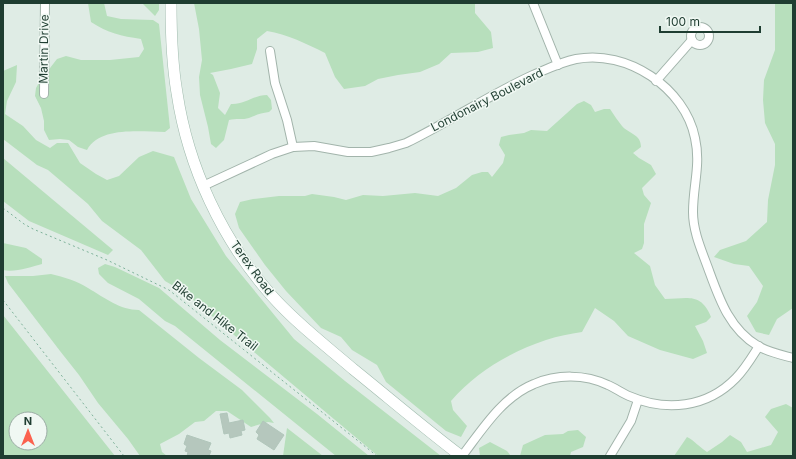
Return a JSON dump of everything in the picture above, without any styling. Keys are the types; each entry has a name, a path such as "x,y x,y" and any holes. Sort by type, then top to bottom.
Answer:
{"main road":[{"name":"Terex Road","path":"171,3 173,57 177,94 190,151 203,186 231,240 248,266 272,296 294,318 322,344 461,456"}],"street":[{"name":"Martin Drive","path":"44,94 45,3"},
{"path":"533,3 558,65"},
{"path":"656,81 692,40"},
{"path":"270,51 275,83 291,133 293,147"},
{"name":"Londonairy Boulevard","path":"203,186 272,154 293,147 314,146 356,152 370,152 410,141 516,82 558,65 586,58 605,58 626,63 635,67 668,91 679,103 693,129 698,158 693,203 694,227 721,304 736,327 759,346 793,358"},
{"path":"461,456 502,406 524,389 545,380 565,377 585,378 607,384 638,400 652,404 672,406 684,405 708,398 727,386 745,368 759,346"},
{"path":"610,456 631,421 638,400"}],"path":[{"name":"Bike and Hike Trail","path":"3,208 33,229 107,260 169,290 377,456"},
{"path":"3,300 124,456"}],"green space":[{"path":"88,3 104,3 107,16 121,19 153,20 159,24 170,128 165,132 133,131 111,134 101,137 93,142 87,150 78,147 69,140 49,140 44,130 44,121 41,108 35,96 36,88 40,81 57,59 66,56 81,60 110,60 139,57 144,49 141,39 115,34 91,22"},
{"path":"142,3 159,3 159,10 155,16"},
{"path":"194,3 475,3 475,13 491,32 493,48 478,52 451,53 439,64 420,72 378,79 365,86 344,89 335,77 325,53 289,37 267,31 257,39 257,49 252,64 210,73 213,75 220,93 218,108 225,115 231,104 240,103 262,95 267,95 271,100 272,109 269,112 249,118 229,120 224,140 216,148 211,144 200,95 199,77 202,60 199,29"},
{"path":"775,3 793,3 793,308 777,319 769,335 756,332 747,316 757,302 763,286 749,266 734,264 714,257 720,250 746,241 767,222 768,200 775,165 775,144 765,123 763,100 764,80 775,50"},
{"path":"17,65 16,82 7,101 5,114 23,126 36,140 50,148 57,143 68,143 80,163 107,180 119,176 139,157 153,151 174,157 191,199 226,256 294,339 441,456 378,456 184,292 165,281 141,250 102,221 88,204 48,170 37,165 3,139 3,71"},
{"path":"584,101 591,105 595,112 610,109 622,126 639,139 641,147 633,153 651,165 656,174 642,188 644,195 651,203 644,224 644,243 642,249 634,253 650,266 655,285 665,299 687,298 698,300 707,309 711,317 706,322 695,326 703,341 707,353 693,359 660,350 628,336 614,321 595,308 582,332 550,339 519,351 494,364 471,381 451,401 453,410 467,426 461,437 446,431 386,382 377,365 352,350 341,337 321,328 286,291 265,265 239,228 235,214 240,202 253,199 279,196 305,196 312,194 346,200 363,195 383,196 415,193 438,196 456,188 472,175 488,172 492,177 503,163 505,155 499,145 501,137 524,133 531,130 547,131 577,104"},
{"path":"3,158 113,250 108,255 29,221 3,201"},
{"path":"3,243 26,248 42,259 42,264 17,270 3,270"},
{"path":"105,264 115,267 159,288 220,340 369,456 336,456 175,326 165,321 139,299 108,283 99,274 98,268"},
{"path":"51,274 79,283 119,306 139,310 242,390 274,423 268,422 251,427 227,411 216,411 204,421 195,422 179,434 160,444 162,452 167,456 140,456 98,403 79,375 8,283 5,276 33,276"},
{"path":"3,315 115,456 3,456"},
{"path":"786,404 793,408 793,456 674,456 687,437 707,452 730,435 741,442 747,452 771,445 778,432 765,417 771,409"},
{"path":"287,428 323,456 283,456"},
{"path":"578,430 586,437 583,447 571,452 570,456 520,456 523,445 545,435 563,434 568,431"},
{"path":"490,442 507,451 511,456 480,456 479,448"}],"building":[{"path":"227,413 229,423 243,420 245,430 241,431 242,435 230,438 229,433 224,434 220,414"},
{"path":"263,421 284,435 274,450 257,439 259,435 256,432"},
{"path":"187,435 211,443 208,450 211,451 209,456 187,456 188,452 185,451 187,446 184,444"}]}
